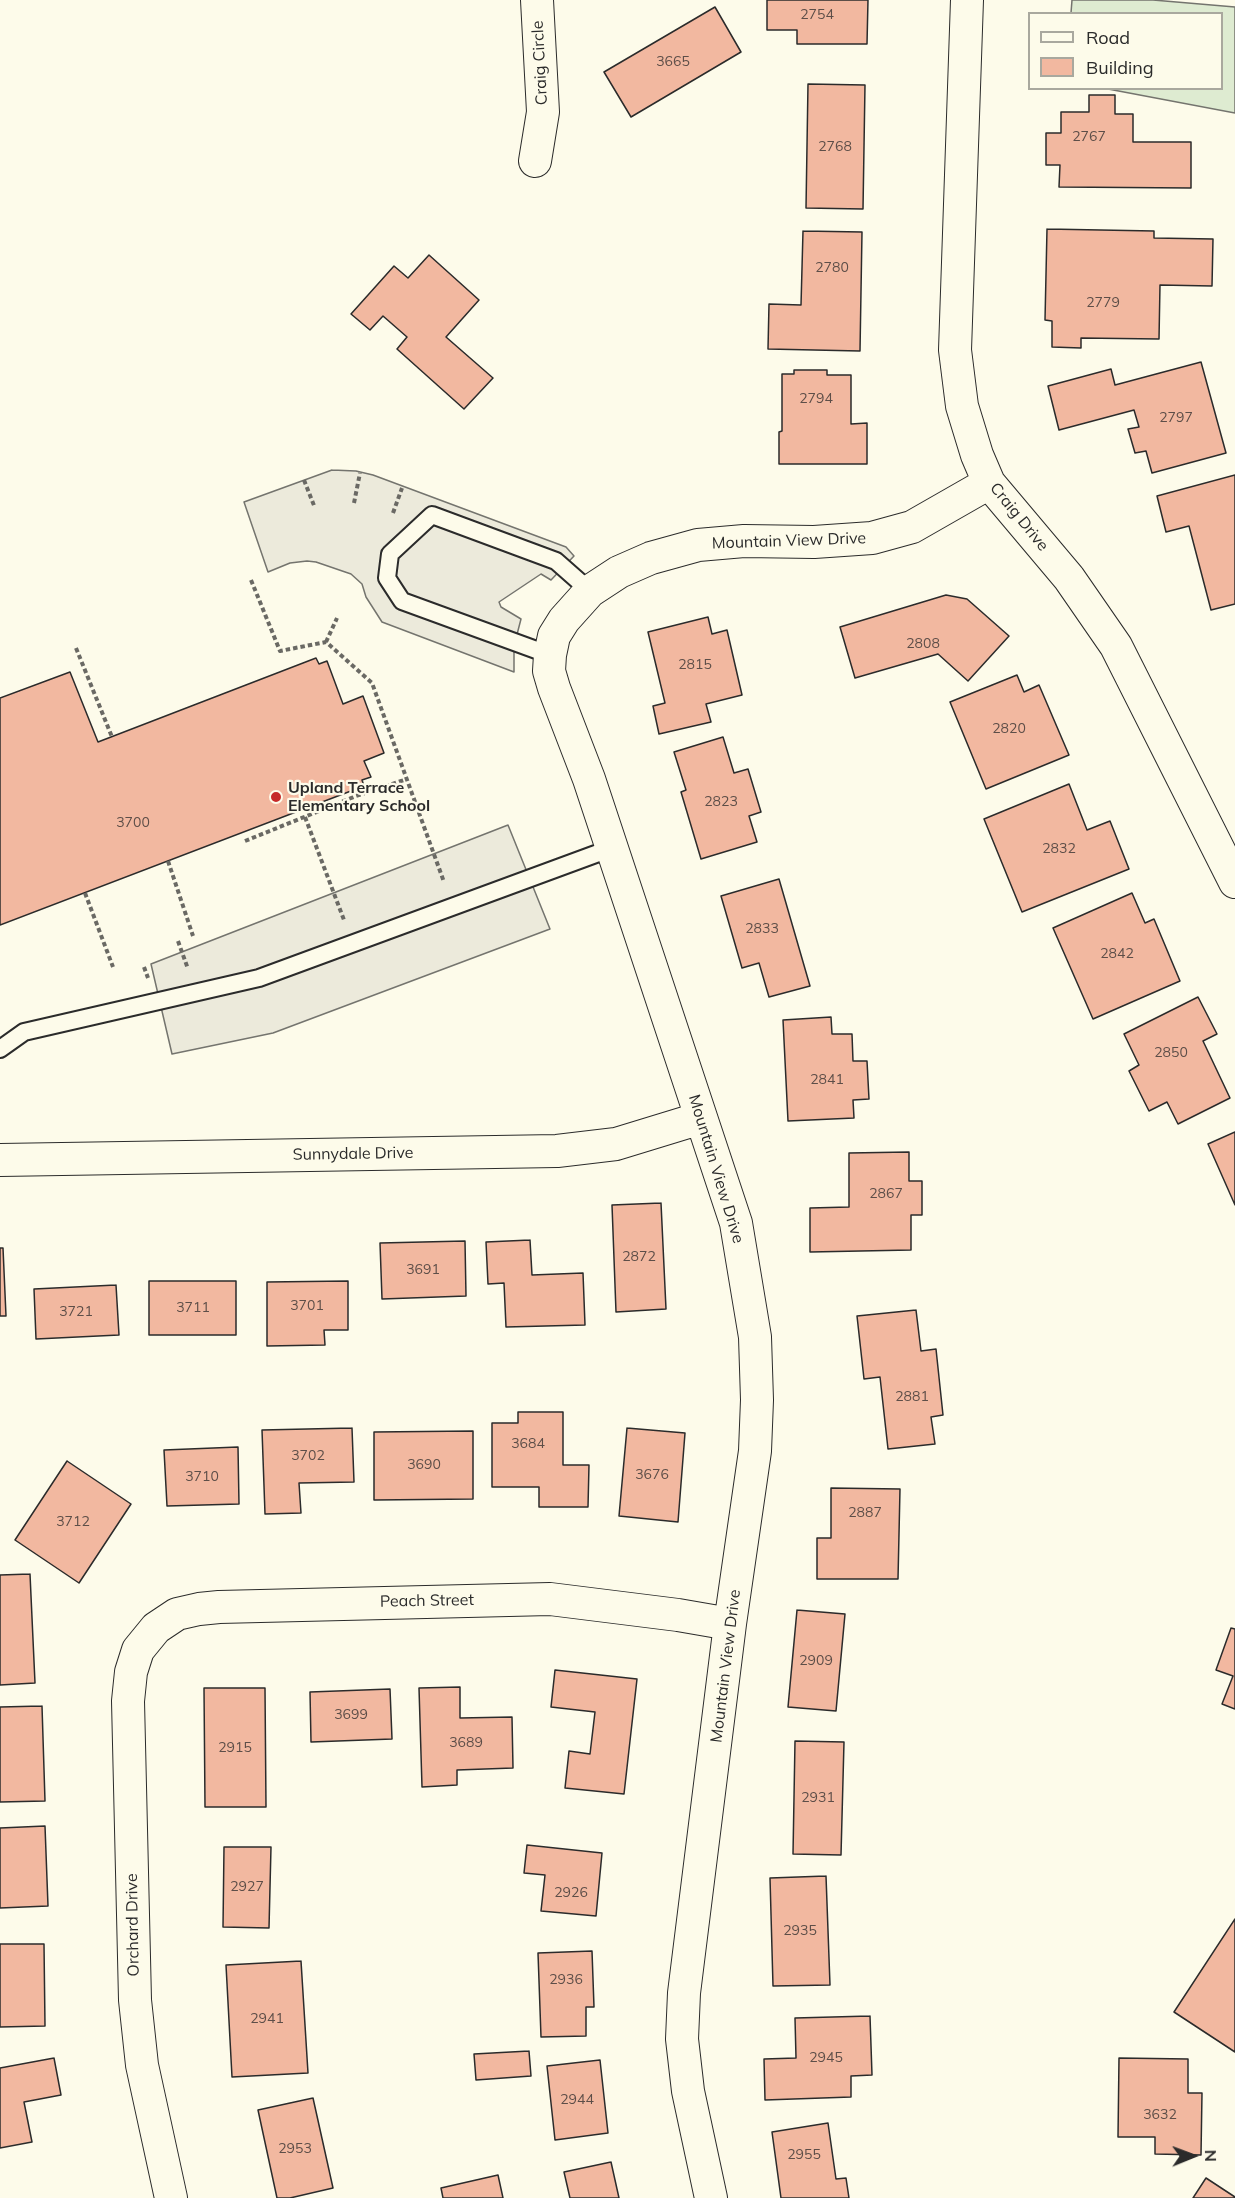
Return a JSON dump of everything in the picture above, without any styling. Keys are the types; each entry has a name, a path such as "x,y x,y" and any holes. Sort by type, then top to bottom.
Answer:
{"street":[{"name":"Craig Circle","path":"535,161 543,112 537,0"},
{"name":"Craig Drive","path":"967,0 955,350 962,406 977,455 989,483 1069,578 1116,646 1235,882"},
{"name":"Mountain View Drive","path":"711,2198 688,2091 682,2039 686,1982 730,1624 755,1451 757,1400 755,1336 736,1223 589,778 554,688 549,671 550,655 554,636 564,620 590,591 619,572 651,558 698,545 744,541 814,542 872,538 912,527 989,483"},
{"name":"Sunnydale Drive","path":"0,1160 557,1151 616,1144 701,1118"},
{"name":"Peach Street","path":"138,1650 156,1628 177,1614 219,1607 550,1599 657,1612 730,1624"},
{"name":"Orchard Drive","path":"138,1650 131,1672 128,1701 135,2000 142,2065 171,2198"}],"lane":[{"path":"550,655 402,601 387,578 390,554 432,515 556,561 590,591"},
{"path":"0,1049 24,1032 260,978 612,848"}],"path":[{"path":"354,503 360,473"},
{"path":"304,480 315,508"},
{"path":"392,516 402,488"},
{"path":"251,580 280,651 326,642"},
{"path":"326,642 337,618"},
{"path":"326,642 372,683 453,906"},
{"path":"76,648 112,737"},
{"path":"245,841 356,796 408,779"},
{"path":"305,817 352,944"},
{"path":"168,861 193,936"},
{"path":"85,893 113,967"}],"green space":[{"path":"1072,0 1153,0 1235,7 1235,113 1113,90 1223,90 1223,12 1071,12"}],"shaded area":[{"path":"332,470 356,471 373,475 566,547 574,556 551,580 541,574 499,602 501,607 521,619 514,646 514,672 382,622 366,597 362,584 351,574 307,561 290,563 268,572 244,502"},
{"path":"508,825 550,929 273,1033 172,1054 151,964"}],"building":[{"path":"767,0 868,0 867,44 797,44 797,30 767,30"},
{"path":"715,7 741,52 631,117 604,72"},
{"path":"808,84 865,85 863,209 806,208"},
{"path":"1089,95 1115,95 1115,114 1133,114 1133,142 1191,142 1191,188 1059,187 1060,165 1046,165 1046,133 1061,133 1061,112 1089,112"},
{"path":"1047,229 1154,231 1154,238 1213,239 1212,286 1160,285 1159,339 1081,338 1081,348 1052,347 1052,321 1045,320"},
{"path":"803,231 862,232 860,351 768,349 769,304 801,305"},
{"path":"429,255 479,300 446,337 493,378 464,409 397,349 407,337 383,316 370,330 351,314 394,266 408,278"},
{"path":"1201,362 1226,453 1152,473 1146,451 1135,453 1128,429 1139,427 1134,410 1059,430 1048,386 1111,369 1115,385"},
{"path":"794,370 827,370 827,375 851,375 851,424 867,423 867,464 779,464 779,432 782,431 782,374 794,374"},
{"path":"1235,475 1235,604 1211,610 1189,526 1166,532 1157,496"},
{"path":"946,595 967,599 1009,636 968,681 938,654 855,678 840,627"},
{"path":"708,617 712,634 727,630 742,695 706,704 711,722 659,734 653,706 665,703 648,632"},
{"name":"Upland Terrace Elementary School","path":"316,658 319,664 327,661 343,704 363,696 384,753 364,761 371,777 362,780 364,786 0,925 0,698 70,672 98,742"},
{"path":"1017,675 1024,692 1039,685 1069,755 986,789 950,702"},
{"path":"723,737 734,773 748,769 761,812 749,816 757,842 701,859 681,792 686,790 674,752"},
{"path":"1069,784 1087,830 1110,821 1129,869 1022,912 984,819"},
{"path":"779,879 810,986 769,997 759,963 742,968 721,896"},
{"path":"1132,893 1145,923 1154,919 1180,981 1093,1019 1053,928"},
{"path":"1198,997 1217,1034 1203,1041 1230,1098 1178,1124 1167,1102 1149,1111 1129,1071 1139,1065 1124,1034"},
{"path":"831,1017 832,1034 852,1034 853,1061 867,1061 869,1099 853,1100 854,1118 788,1121 783,1020"},
{"path":"1235,1132 1235,1205 1208,1144"},
{"path":"909,1152 909,1181 922,1181 922,1215 911,1215 911,1250 810,1252 810,1208 849,1207 849,1153"},
{"path":"661,1203 666,1309 616,1312 612,1205"},
{"path":"530,1240 532,1275 583,1273 585,1325 506,1327 504,1283 488,1284 486,1242"},
{"path":"465,1241 466,1296 382,1299 380,1243"},
{"path":"0,1248 3,1248 6,1316 0,1316"},
{"path":"149,1281 236,1281 236,1335 149,1335"},
{"path":"348,1281 348,1330 324,1330 325,1345 267,1346 267,1282"},
{"path":"116,1285 119,1335 36,1339 34,1289"},
{"path":"916,1310 921,1351 936,1349 943,1415 931,1417 935,1444 888,1449 880,1377 864,1379 857,1316"},
{"path":"518,1412 563,1412 563,1465 589,1465 588,1507 539,1507 539,1487 492,1487 492,1423 518,1423"},
{"path":"352,1428 354,1482 299,1483 301,1513 265,1514 262,1430"},
{"path":"627,1428 685,1433 678,1522 619,1516"},
{"path":"473,1431 473,1499 374,1500 374,1432"},
{"path":"238,1447 239,1504 167,1506 164,1450"},
{"path":"67,1461 131,1504 79,1583 15,1540"},
{"path":"831,1488 900,1489 898,1579 817,1579 817,1538 831,1538"},
{"path":"30,1574 35,1683 0,1685 0,1575"},
{"path":"797,1610 845,1614 836,1711 788,1707"},
{"path":"1231,1628 1235,1629 1235,1709 1222,1704 1233,1676 1216,1670"},
{"path":"555,1670 637,1679 624,1794 565,1788 569,1751 590,1754 595,1712 551,1707"},
{"path":"460,1687 460,1718 512,1717 513,1768 457,1770 457,1785 422,1787 419,1688"},
{"path":"204,1688 265,1688 266,1807 205,1807"},
{"path":"390,1689 392,1739 311,1742 310,1692"},
{"path":"42,1706 45,1801 0,1802 0,1707"},
{"path":"795,1741 844,1742 841,1855 793,1854"},
{"path":"45,1826 48,1906 0,1908 0,1828"},
{"path":"527,1845 602,1853 596,1916 541,1911 545,1875 524,1873"},
{"path":"224,1847 271,1847 269,1928 223,1927"},
{"path":"826,1876 830,1985 773,1986 770,1878"},
{"path":"1235,1919 1235,2052 1174,2012"},
{"path":"0,1944 44,1944 45,2026 0,2027"},
{"path":"592,1951 594,2007 586,2007 586,2036 541,2037 538,1953"},
{"path":"301,1961 308,2073 232,2077 226,1965"},
{"path":"870,2016 872,2075 851,2076 851,2097 765,2100 764,2059 796,2058 795,2018"},
{"path":"529,2051 531,2076 476,2080 474,2054"},
{"path":"54,2058 61,2095 24,2102 32,2142 0,2148 0,2068"},
{"path":"1119,2058 1188,2059 1188,2093 1202,2093 1201,2155 1155,2154 1155,2137 1118,2137"},
{"path":"600,2060 608,2133 555,2140 547,2066"},
{"path":"313,2098 333,2188 290,2198 277,2198 258,2110"},
{"path":"828,2123 836,2179 846,2178 849,2198 781,2198 772,2132"},
{"path":"611,2162 619,2198 570,2198 564,2172"},
{"path":"498,2175 503,2198 443,2198 441,2188"},
{"path":"1206,2178 1235,2197 1235,2198 1193,2198"}],"place":[{"name":"Upland Terrace Elementary School","path":"276,797"}]}
